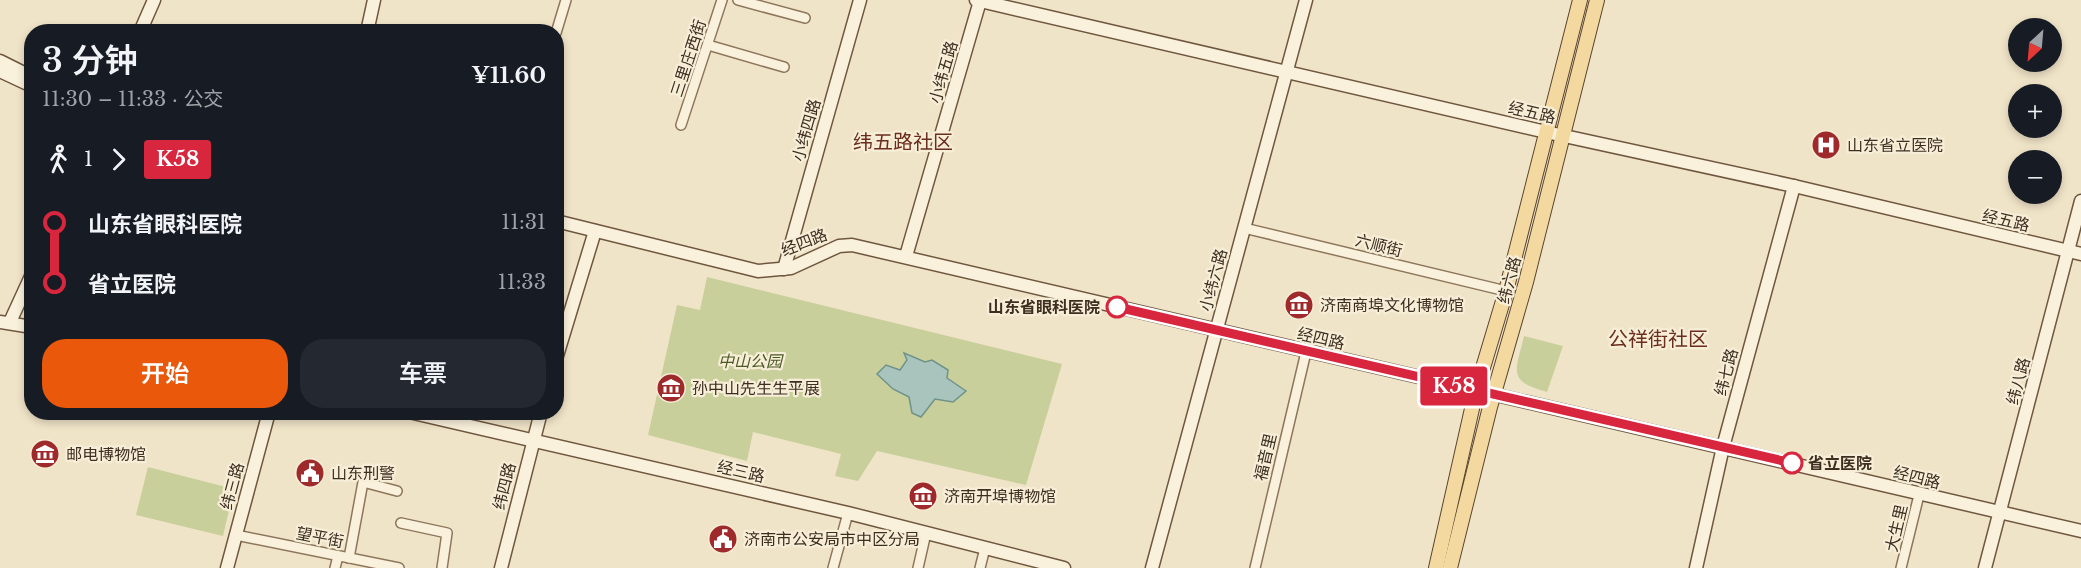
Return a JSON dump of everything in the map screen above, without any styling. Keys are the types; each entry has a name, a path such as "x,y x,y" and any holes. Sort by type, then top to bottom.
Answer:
{"main road":[{"name":"纬六路","path":"1436,568 1476,391 1506,291 1580,0"},
{"name":"纬六路","path":"1450,568 1597,0"}],"street":[{"path":"144,24 154,0"},
{"path":"369,24 374,0"},
{"path":"559,24 567,0"},
{"path":"738,0 805,18"},
{"name":"小纬四路","path":"784,269 860,0"},
{"name":"经五路","path":"979,0 1563,136 1794,186 2075,253"},
{"name":"小纬五路","path":"906,256 979,0"},
{"name":"小纬六路","path":"1152,568 1306,0"},
{"name":"三里庄西街","path":"681,125 708,45 719,1"},
{"path":"708,45 784,67"},
{"path":"0,61 24,73"},
{"path":"0,71 24,82"},
{"name":"纬七路","path":"1696,568 1723,447 1794,186"},
{"name":"纬八路","path":"1985,568 2075,253 2081,201"},
{"name":"经四路","path":"564,223 758,271 784,269 810,261 839,246 852,245 906,256 1216,332 2081,531"},
{"name":"六顺街","path":"1244,228 1506,291"},
{"path":"564,333 595,231"},
{"path":"24,288 5,322 24,326"},
{"name":"福音里","path":"1255,568 1306,352"},
{"name":"纬三路","path":"226,568 267,420"},
{"name":"经三路","path":"446,420 848,513 1064,568"},
{"name":"纬四路","path":"501,568 539,420"},
{"path":"350,558 363,483 397,490"},
{"name":"大生里","path":"1902,568 1919,495"},
{"path":"833,568 848,513"},
{"path":"400,523 447,533 442,568"},
{"path":"918,568 926,533"},
{"name":"望平街","path":"236,535 399,568"},
{"path":"980,568 985,548"},
{"path":"335,568 338,556"}],"green space":[{"name":"中山公园","path":"707,277 1062,364 1026,485 877,451 858,481 835,476 841,454 753,432 747,461 648,435 677,305 700,310"},
{"path":"1524,336 1563,346 1547,392 1525,384 1517,373 1518,358"},
{"path":"148,467 234,489 223,536 136,515"}],"water":[{"path":"904,353 925,362 932,360 948,370 947,378 966,391 953,402 935,399 921,417 912,413 909,397 893,389 877,374 886,365 900,370 907,360"}],"bus line":[{"name":"K58","path":"1117,307 1216,332 1792,463"}],"place":[{"name":"山东省立医院","path":"1826,145"},
{"name":"济南商埠文化博物馆","path":"1299,305"},
{"name":"山东省眼科医院","path":"1117,307"},
{"name":"孙中山先生生平展","path":"671,388"},
{"name":"邮电博物馆","path":"45,454"},
{"name":"省立医院","path":"1792,463"},
{"name":"山东刑警","path":"310,473"},
{"name":"济南开埠博物馆","path":"923,496"},
{"name":"济南市公安局市中区分局","path":"723,539"}],"district":[{"name":"纬五路社区","path":"903,142"},
{"name":"公祥街社区","path":"1658,339"}]}
